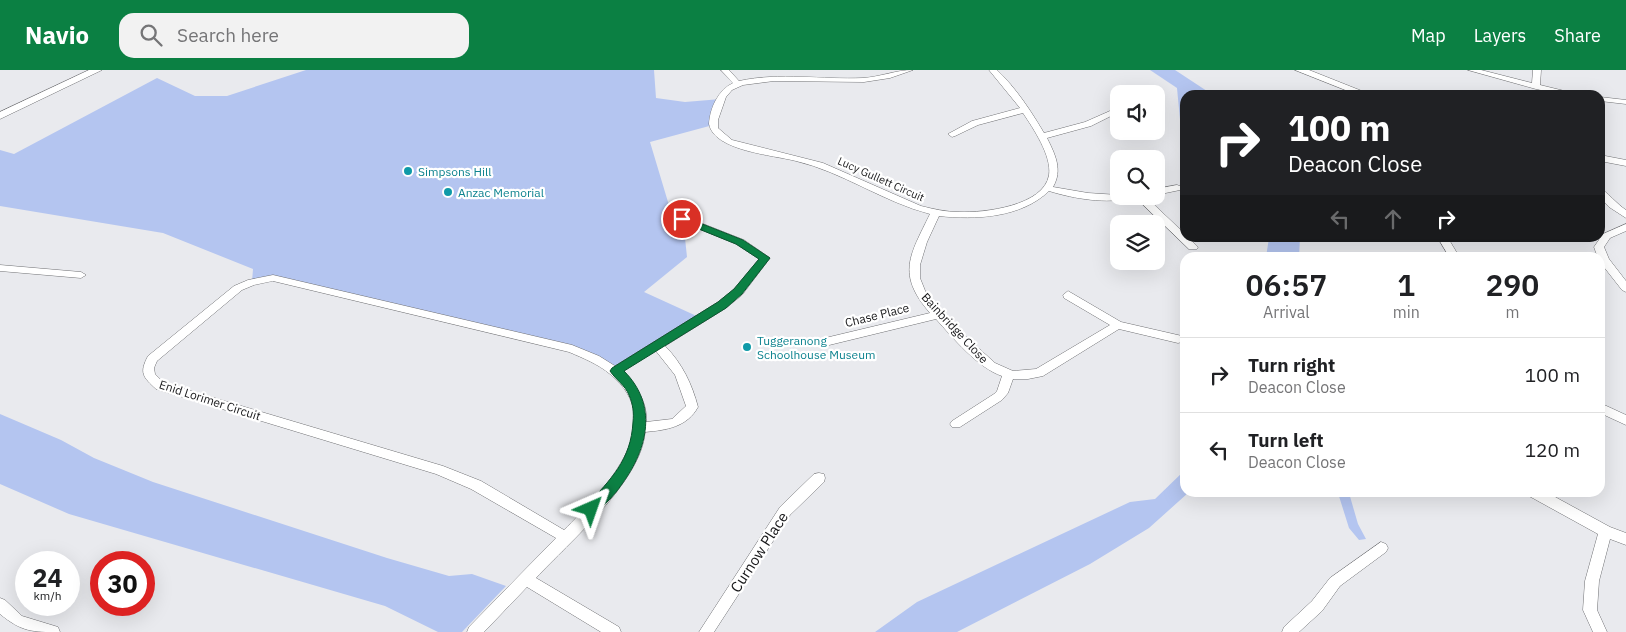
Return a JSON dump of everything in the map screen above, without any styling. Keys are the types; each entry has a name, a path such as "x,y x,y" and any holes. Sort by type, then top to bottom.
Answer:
{"street":[{"path":"0,116 97,70"},
{"path":"725,70 737,83 764,76 815,74 866,80 909,70"},
{"path":"1009,70 996,72 1024,110 1054,160 1055,171 1048,188 1075,194 1110,197"},
{"path":"1300,70 1354,90"},
{"path":"1472,70 1551,90"},
{"path":"1536,87 1537,70"},
{"name":"Lucy Gullett Circuit","path":"737,83 723,94 712,121 713,129 719,136 742,147 821,165 908,206 935,214 960,216 994,213 1035,199 1048,188"},
{"path":"1605,100 1626,102"},
{"path":"952,134 975,123 1024,110"},
{"path":"1041,137 1082,126 1110,113"},
{"path":"1605,159 1626,163"},
{"path":"1165,190 1177,188"},
{"path":"1605,196 1612,205 1626,215"},
{"path":"1149,205 1180,235"},
{"name":"Bainbridge Close","path":"935,214 916,260 914,272 916,284 922,296 986,362 996,369 1009,374 1025,376 1039,372 1118,325"},
{"path":"616,371 733,296 765,258 740,242 682,219"},
{"path":"1605,237 1626,227"},
{"path":"1188,242 1193,247"},
{"path":"1605,261 1626,288"},
{"path":"0,268 81,275"},
{"name":"Enid Lorimer Circuit","path":"474,632 566,537 617,482 631,459 638,438 640,411 636,396 628,382 616,371 592,356 572,349 273,278 252,282 238,288 152,359 148,368 149,376 160,386 439,470 476,485 566,537"},
{"path":"1068,295 1118,325 1178,339"},
{"name":"Chase Place","path":"821,343 940,314"},
{"path":"640,427 676,423 687,416 692,407 689,390 679,371 657,345"},
{"path":"956,424 998,397 1002,393 1009,374"},
{"path":"1605,410 1626,420"},
{"name":"Curnow Place","path":"706,632 785,511 819,478"},
{"path":"1543,497 1626,539"},
{"path":"1600,632 1590,610 1592,581 1605,530"},
{"path":"1289,632 1317,606 1335,582 1381,548"},
{"path":"525,579 614,632"},
{"path":"0,605 18,621 53,632"}],"shaded area":[{"name":"Simpsons Hill","path":"306,70 654,70 656,98 685,102 721,99 713,125 650,142 671,212 683,219 687,257 644,292 701,318 616,371 592,355 282,279 252,282 253,269 163,233 0,206 0,150 14,154 157,78 195,96 227,96"},
{"path":"1150,70 1175,70 1205,90 1180,90 1180,120 1177,88"},
{"path":"1268,242 1300,242 1299,252 1267,252"},
{"path":"0,414 61,440 94,458 153,482 387,558 449,576 472,574 506,586 462,632 438,632 385,606 69,514 0,484"},
{"path":"1180,475 1180,497 1184,497 1149,528 1090,564 957,632 875,632 917,602 1130,502 1155,499"},
{"path":"1339,497 1350,497 1358,524 1366,539 1359,540 1349,528"}],"place":[{"name":"Simpsons Hill","path":"408,171"},
{"name":"Anzac Memorial","path":"448,192"},
{"name":"Tuggeranong Schoolhouse Museum","path":"747,347"}],"route":[{"path":"591,509 617,482 631,459 638,438 640,411 636,396 628,382 616,371 722,305 738,292 765,258 740,242 682,219"}]}
